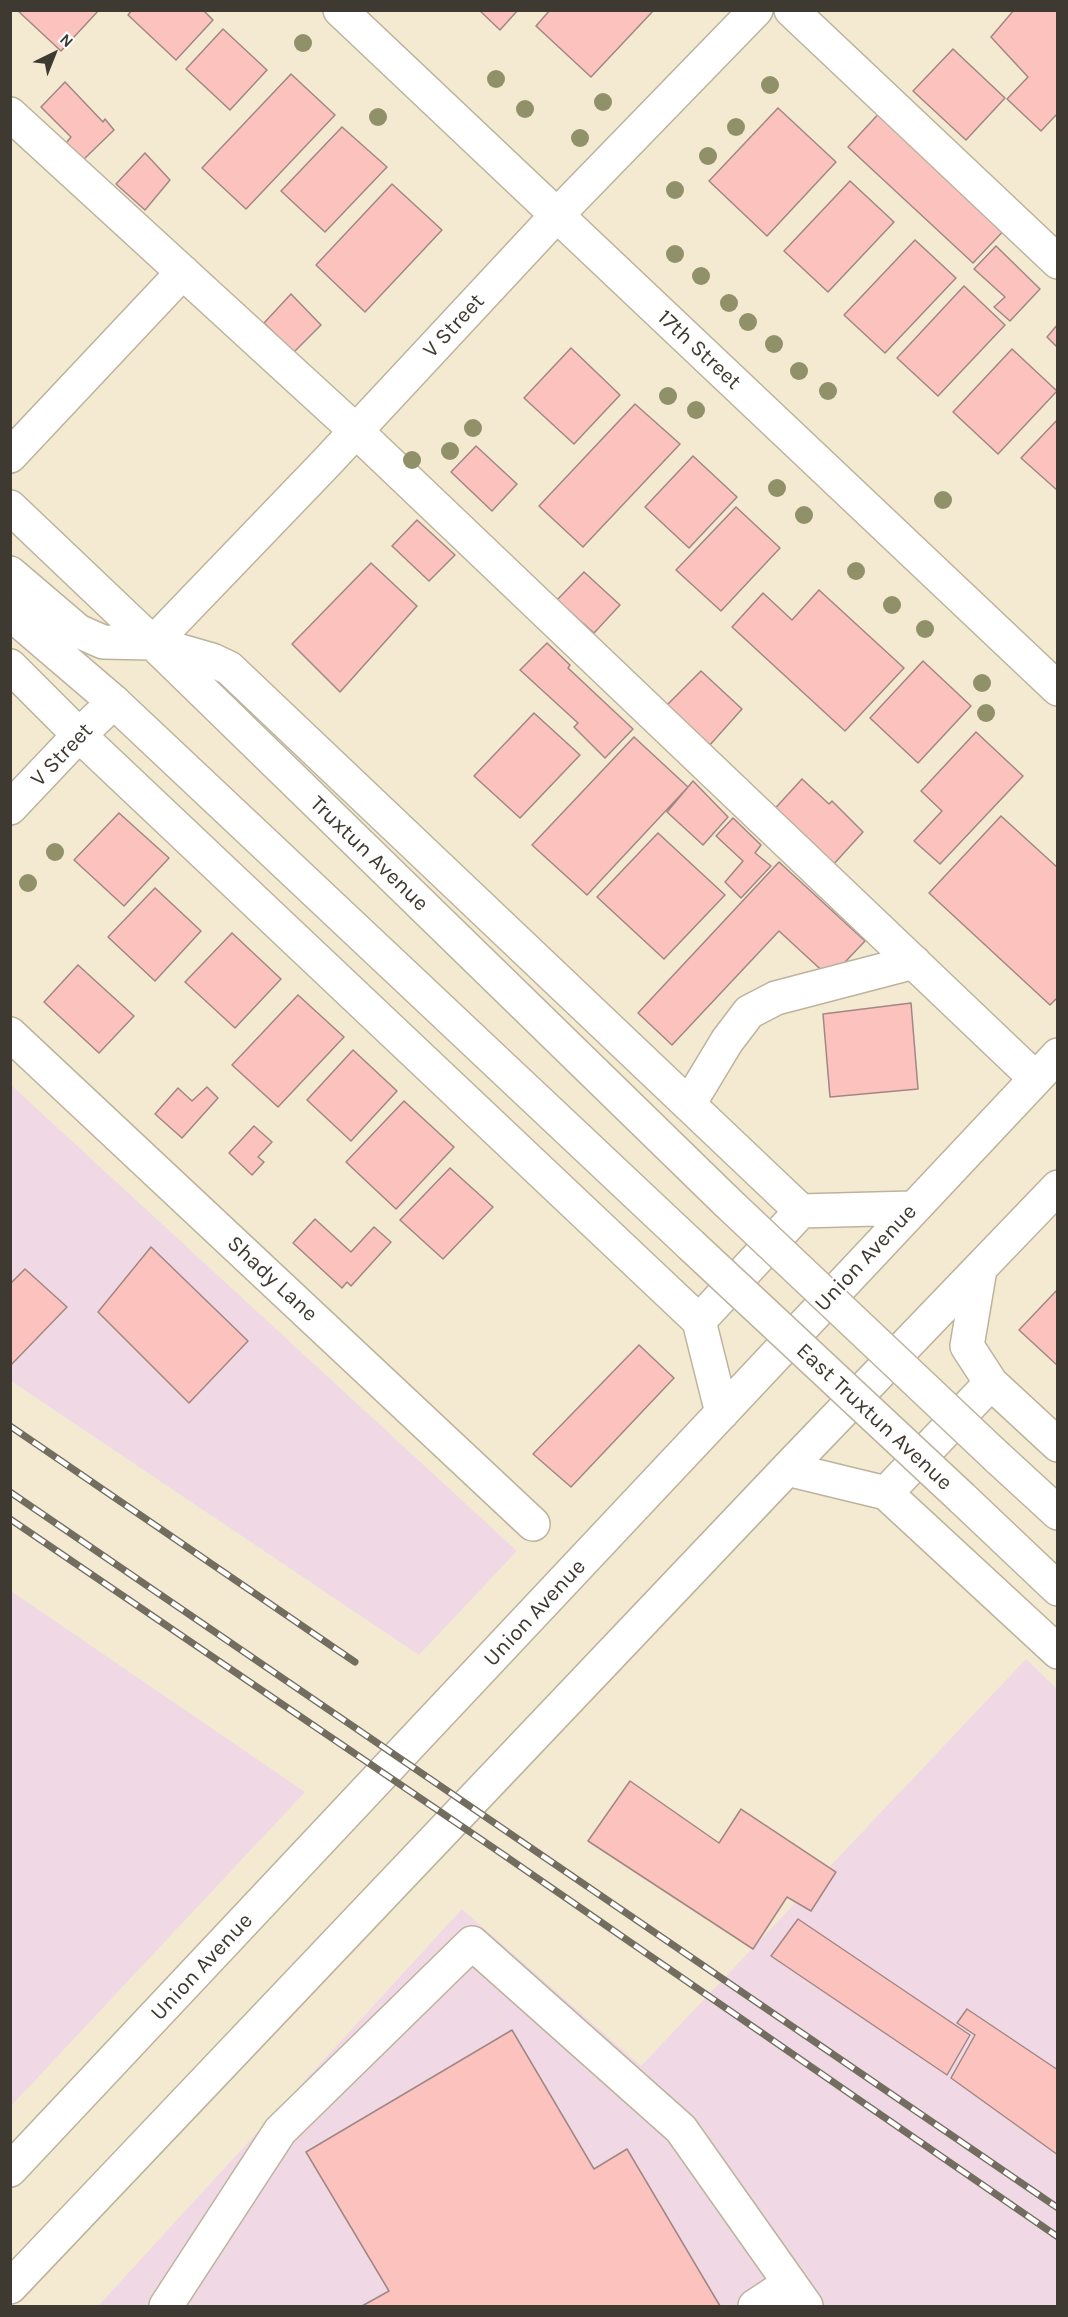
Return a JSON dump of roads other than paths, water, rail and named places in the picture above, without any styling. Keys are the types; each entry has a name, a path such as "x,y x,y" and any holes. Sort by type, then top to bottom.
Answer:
{"main road":[{"name":"17th Street","path":"340,10 1058,689"},
{"name":"V Street","path":"153,643 356,431 557,215 756,10"},
{"path":"791,10 1058,262"},
{"path":"10,114 356,431 1035,1078"},
{"path":"10,456 183,272"},
{"name":"Truxtun Avenue","path":"10,507 153,643 727,1202 1058,1513"},
{"path":"10,573 78,631 103,642 153,643 212,660 230,668 801,1210 912,1208"},
{"path":"10,613 114,702"},
{"path":"10,666 79,735 699,1321 722,1413"},
{"name":"V Street","path":"10,808 79,735 114,702"},
{"name":"East Truxtun Avenue","path":"114,702 1058,1589"},
{"path":"689,1104 727,1041 749,1012 776,998 914,962"},
{"name":"Shady Lane","path":"10,1034 533,1524"},
{"name":"Union Avenue","path":"10,2170 1058,1054"},
{"path":"10,2287 1058,1187"},
{"path":"699,1321 801,1210"},
{"path":"980,1269 967,1346 992,1383 1058,1445"},
{"path":"886,1492 992,1383"},
{"path":"787,1469 886,1492 1058,1652"},
{"path":"166,2307 280,2131 472,1943 681,2129 798,2295 755,2307"}],"railway":[{"path":"10,1426 355,1662"},
{"path":"10,1492 1058,2208"},
{"path":"10,1519 495,1849 1058,2237"}]}
